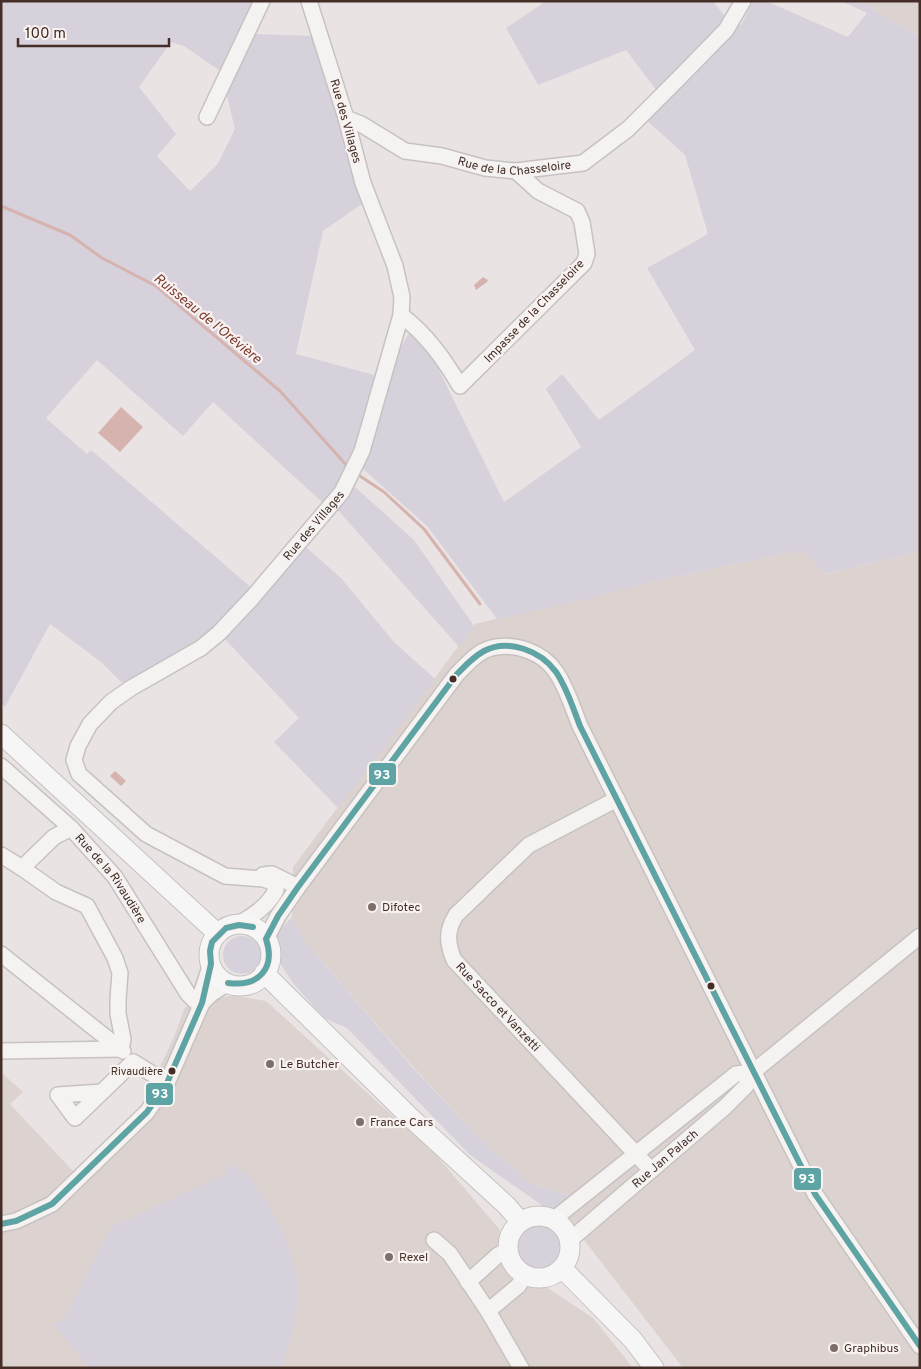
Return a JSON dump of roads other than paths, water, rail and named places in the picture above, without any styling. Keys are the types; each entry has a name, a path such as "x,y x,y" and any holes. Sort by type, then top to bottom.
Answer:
{"main road":[{"path":"1,734 218,934"},
{"path":"227,927 252,930 270,956 264,973 256,981 245,985 228,983 216,973 211,964 210,951 218,934 227,927"},
{"path":"264,973 411,1118 508,1206 520,1221"},
{"path":"540,1215 554,1219 564,1228 570,1240 568,1258 562,1268 545,1278 526,1275 514,1265 508,1250 510,1234 520,1221 540,1215"},
{"path":"562,1268 633,1340 654,1368"}],"street":[{"path":"207,117 262,1"},
{"name":"Rue des Villages","path":"250,878 224,876 146,834 80,774 74,760 78,746 90,724 111,702 131,688 201,648 218,633 265,583 342,492 362,451 401,315 402,297 395,266 363,184 346,118 309,1"},
{"name":"Rue de la Chasseloire","path":"346,118 405,150 442,156 485,168 516,171 583,163 628,128 726,30 743,1"},
{"name":"Impasse de la Chasseloire","path":"401,315 416,326 441,355 460,386 584,262 587,254 582,222 577,211 538,192 516,171"},
{"path":"252,930 298,887 457,674 473,658 490,648 514,646 537,654 556,672 580,726 814,1194 920,1346"},
{"name":"Rue de la Rivaudière","path":"1,766 71,828 115,877 188,994 195,1001 202,1003"},
{"name":"Rue Sacco et Vanzetti","path":"617,799 529,845 456,915 450,924 447,935 454,960 651,1170"},
{"path":"22,868 54,837 71,828"},
{"path":"1,855 56,892 87,906 115,958 120,973 118,1014 124,1039 121,1049"},
{"path":"250,878 272,874 298,887"},
{"path":"250,878 273,882 276,890 272,898 264,906 252,930"},
{"name":"Rue Jan Palach","path":"570,1240 725,1107 746,1086 753,1072 920,936"},
{"path":"1,954 121,1049 134,1062 167,1083"},
{"path":"202,1003 202,991 211,964"},
{"path":"1,1224 16,1221 52,1204 147,1112 167,1083 202,1003 211,994 228,983"},
{"path":"1,1051 121,1049"},
{"path":"102,1092 134,1062"},
{"name":"Rue Jan Palach","path":"554,1219 736,1074 753,1072"},
{"path":"434,1240 450,1254 488,1311 521,1368"},
{"path":"468,1282 498,1255 508,1250"},
{"path":"488,1311 518,1286 526,1275"}],"waterway":[{"name":"Ruisseau de l'Orévière","path":"1,206 70,235 102,258 156,286 280,391 348,467"},
{"name":"Ruisseau de l'Orévière","path":"360,476 384,492 424,529 480,604"}],"place":[{"name":"Difotec","path":"372,907"},
{"name":"Le Butcher","path":"270,1064"},
{"name":"Rivaudière","path":"172,1071"},
{"name":"France Cars","path":"360,1122"},
{"name":"Rexel","path":"389,1257"},
{"name":"Graphibus","path":"834,1348"}]}
